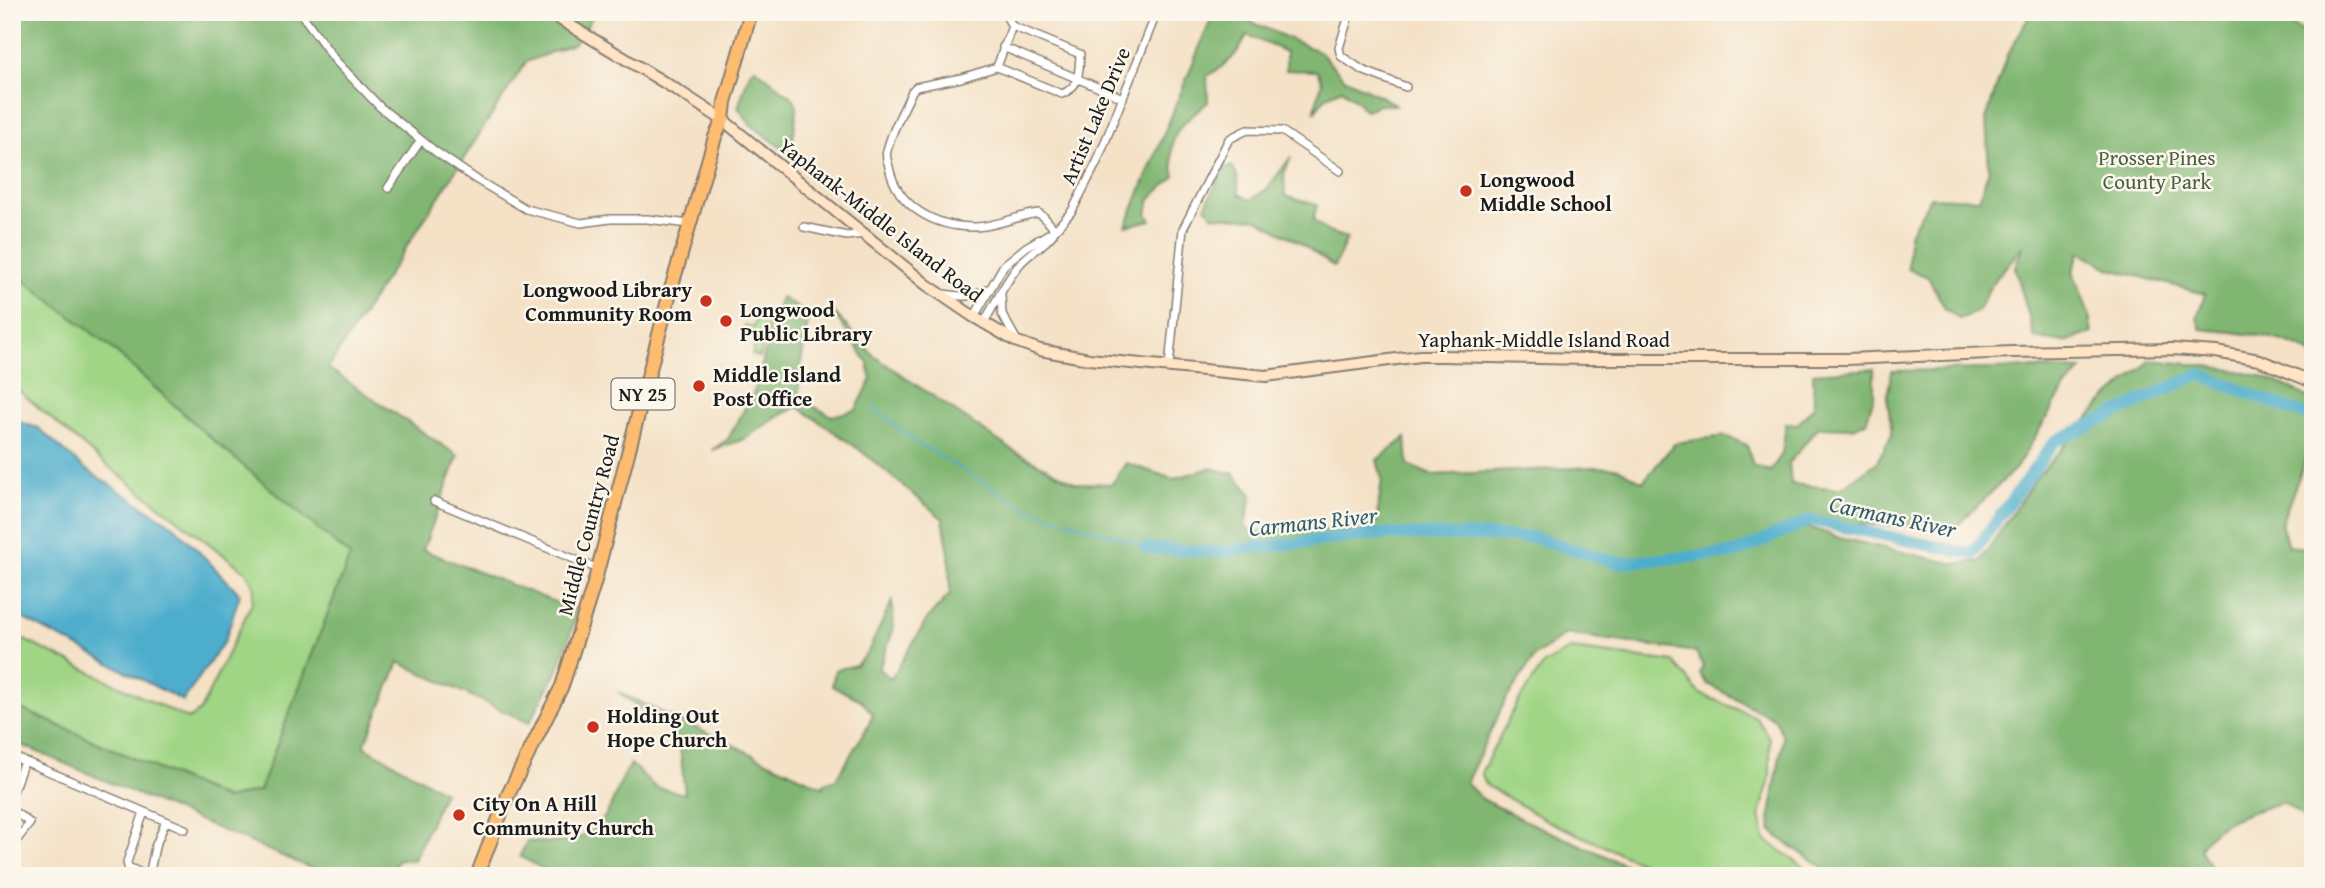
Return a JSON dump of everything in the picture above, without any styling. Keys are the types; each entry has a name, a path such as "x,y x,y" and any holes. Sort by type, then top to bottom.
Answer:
{"main road":[{"name":"Yaphank-Middle Island Road","path":"548,12 723,120 863,234 978,321 1018,342 1063,355 1266,376 1420,356 1847,359 2172,349 2216,352 2259,360 2313,382"},
{"name":"Middle Country Road","path":"477,876 507,797 562,686 598,569 616,492 715,136 723,120 725,102 751,12"}],"street":[{"path":"300,12 314,34 362,90 421,140 483,184 526,209 581,223 610,219 647,219 690,224"},
{"path":"978,321 1001,294 1016,269 1030,253 1049,240 1055,230 1044,216 1038,214 974,227 933,220 901,195 891,176 886,153 913,89 919,85 961,78 997,66 1062,94 1072,90 1078,78 1080,54 1012,26 1004,12"},
{"name":"Artist Lake Drive","path":"978,321 989,289 1004,265 1016,253 1055,230 1072,211 1082,194 1157,12"},
{"path":"1350,12 1339,48 1341,56 1362,70 1406,87"},
{"path":"997,66 1012,26"},
{"path":"1003,47 1123,98"},
{"path":"1169,366 1183,229 1229,139 1247,130 1282,131 1340,171"},
{"path":"388,188 421,140"},
{"path":"804,227 847,236 863,234"},
{"path":"940,294 964,297 978,295 989,289"},
{"path":"1001,294 1002,314 1018,342"},
{"path":"434,501 598,569"},
{"path":"12,757 185,829"},
{"path":"12,794 24,761"},
{"path":"12,810 30,823 12,846"},
{"path":"144,812 127,862 128,867 148,876 155,847 166,821"}],"green space":[{"path":"12,12 596,12 575,43 526,62 328,368 458,456 423,550 578,611 557,672 529,723 399,662 364,746 444,792 414,860 398,859 391,876 329,876 12,741 12,705 226,799 259,791 350,556 213,440 108,345 12,271"},
{"path":"1214,12 1240,17 1320,52 1344,78 1397,105 1378,105 1365,111 1342,89 1327,96 1314,112 1322,82 1317,71 1286,70 1286,52 1247,35 1231,59 1207,76 1208,102 1176,133 1172,150 1175,176 1150,199 1147,214 1151,220 1126,226"},
{"name":"Prosser Pines County Park","path":"2032,12 2270,12 2313,37 2313,355 2273,339 2201,329 2197,318 2205,294 2111,269 2080,252 2073,271 2089,315 2092,333 2065,342 2035,338 2015,267 2023,246 1992,283 1977,312 1959,319 1945,308 1928,277 1908,269 1909,235 1931,197 1979,199 1989,169 1986,119 2007,55"},
{"path":"755,68 794,99 797,107 791,155 750,124 738,107 750,72"},
{"path":"1291,157 1284,174 1285,196 1317,205 1313,220 1328,232 1347,238 1334,267 1299,242 1257,219 1214,216 1205,207 1223,170 1232,166 1237,176 1239,194 1250,200 1267,189"},
{"path":"12,270 108,345 213,440 351,556 259,791 227,799 12,705 12,634 188,719 200,711 252,603 254,586 246,572 100,460 12,385"},
{"path":"781,297 809,315 799,376 799,399 832,416 856,410 871,380 868,363 831,309 874,356 1012,450 1076,483 1112,484 1126,463 1173,479 1210,468 1234,474 1252,495 1245,527 1257,533 1285,527 1360,531 1376,524 1382,479 1377,460 1406,438 1408,465 1431,475 1594,467 1617,468 1643,482 1675,443 1725,436 1747,445 1753,466 1770,471 1782,454 1786,423 1798,424 1814,406 1813,373 1874,369 1874,397 1866,422 1853,428 1818,427 1789,463 1791,484 1840,489 1876,463 1892,435 1887,396 1892,371 2039,368 2082,370 2064,389 2016,468 1956,527 1794,522 1840,538 1956,564 1980,561 2036,478 2102,403 2151,360 2235,370 2275,382 2313,401 2313,440 2281,524 2288,546 2313,549 2313,837 2302,816 2283,802 2236,818 2206,839 2200,849 2217,876 1836,876 1779,838 1771,829 1770,816 1783,737 1775,719 1707,684 1700,674 1703,665 1696,652 1566,634 1535,656 1505,701 1466,783 1482,799 1651,876 555,876 520,856 527,841 560,842 590,832 606,815 631,764 655,787 685,794 680,747 674,734 618,692 823,787 825,783 836,779 873,714 861,700 832,686 835,670 856,665 868,652 892,601 894,628 879,669 891,679 928,618 950,594 949,553 943,519 860,450 798,407 742,440 712,450 728,439 754,392"},
{"path":"756,318 770,321 760,357 752,355 756,338 743,335 745,325 754,327"},
{"path":"1571,649 1674,662 1700,694 1756,717 1770,739 1770,778 1760,815 1765,840 1818,876 1671,876 1548,821 1486,785 1481,773 1516,705 1544,664"}],"water":[{"path":"12,415 19,422 38,428 84,468 175,527 240,594 225,640 183,701 12,613"}],"waterway":[{"name":"Carmans River","path":"1146,548 1217,552 1378,534 1533,537 1618,563 1735,553 1810,520 1972,554 2054,442 2199,374 2313,418"},
{"path":"873,407 913,440 1029,510 1130,540 1146,548"}],"place":[{"name":"Longwood Middle School","path":"1466,191"},
{"name":"Longwood Library Community Room","path":"706,301"},
{"name":"Longwood Public Library","path":"726,321"},
{"name":"Middle Island Post Office","path":"699,386"},
{"name":"Holding Out Hope Church","path":"593,727"},
{"name":"City On A Hill Community Church","path":"459,815"}]}
